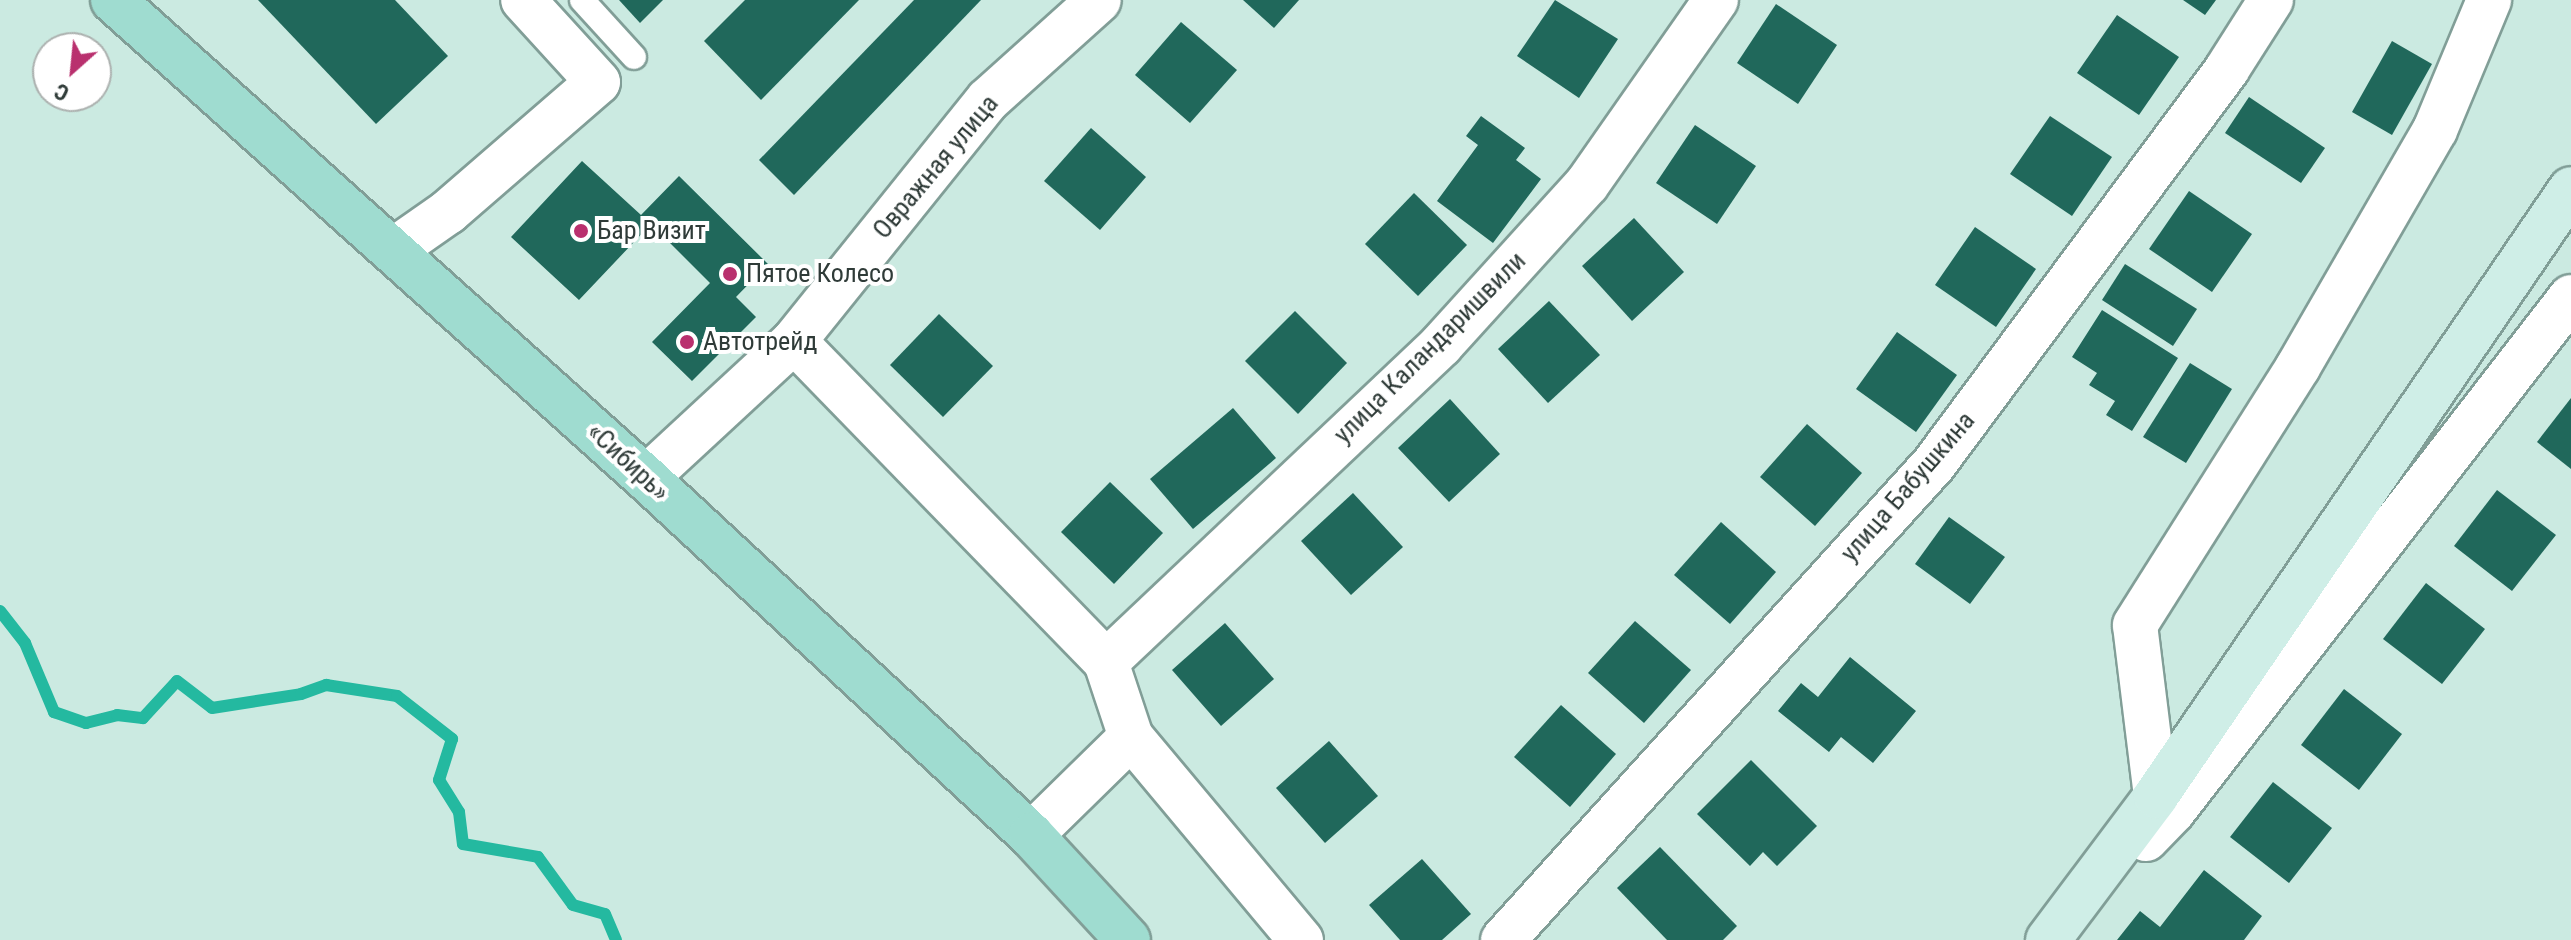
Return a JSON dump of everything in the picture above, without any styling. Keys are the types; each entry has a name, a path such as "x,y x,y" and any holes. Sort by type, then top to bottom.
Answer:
{"main road":[{"name":"«Сибирь»","path":"113,0 395,249 646,478 1031,835 1128,940"}],"street":[{"path":"395,249 448,212 598,82 523,0"},
{"name":"Овражная улица","path":"646,478 794,341 988,100 1099,0"},
{"name":"улица Каландаришвили","path":"1106,662 1441,345 1587,184 1716,0"},
{"name":"улица Бабушкина","path":"1503,940 1934,464 2227,69 2271,0"},
{"path":"2156,796 2135,625 2298,367 2435,130 2489,0"},
{"path":"2049,939 2156,796 2571,189"},
{"path":"2049,939 2173,811 2571,297"},
{"path":"794,341 1106,662 1131,737 1301,940"},
{"path":"1031,835 1131,737"}],"lane":[{"path":"582,0 634,57"}],"building":[{"path":"258,0 395,0 448,56 376,124"},
{"path":"619,0 663,0 640,23"},
{"path":"745,0 859,0 761,100 704,41"},
{"path":"914,0 981,0 794,195 759,160"},
{"path":"1243,0 1299,0 1274,28"},
{"path":"1555,0 1618,39 1579,98 1517,56"},
{"path":"2183,0 2216,0 2205,15"},
{"path":"1776,4 1837,45 1798,104 1737,63"},
{"path":"2117,15 2179,57 2139,115 2077,73"},
{"path":"1181,22 1237,70 1190,123 1135,75"},
{"path":"2392,41 2432,64 2392,135 2352,112"},
{"path":"2249,97 2325,148 2301,183 2225,133"},
{"path":"1481,116 1525,148 1516,160 1541,179 1493,243 1437,201 1478,145 1466,136"},
{"path":"2050,116 2112,157 2072,216 2010,174"},
{"path":"1695,125 1756,166 1717,224 1656,183"},
{"path":"1091,128 1146,177 1100,230 1044,181"},
{"path":"582,161 641,215 679,176 768,264 736,297 756,317 692,381 652,342 710,283 651,224 579,300 511,237"},
{"path":"2189,191 2252,234 2212,292 2149,249"},
{"path":"1414,193 1467,245 1418,296 1365,244"},
{"path":"1634,218 1684,272 1632,321 1582,266"},
{"path":"1975,227 2036,269 1996,327 1935,285"},
{"path":"2125,264 2197,309 2173,346 2102,300"},
{"path":"1549,301 1600,355 1548,403 1498,349"},
{"path":"2102,310 2178,358 2132,431 2106,415 2115,401 2089,385 2097,373 2072,357"},
{"path":"1295,311 1347,363 1298,414 1245,361"},
{"path":"939,314 993,366 943,417 890,365"},
{"path":"1897,332 1957,375 1916,432 1856,389"},
{"path":"2190,363 2232,389 2186,463 2143,437"},
{"path":"2571,398 2571,469 2537,442"},
{"path":"1450,399 1500,454 1449,502 1398,448"},
{"path":"1233,408 1276,458 1193,529 1150,479"},
{"path":"1807,424 1862,473 1815,526 1760,477"},
{"path":"1110,482 1163,533 1114,584 1061,532"},
{"path":"2497,490 2556,535 2512,591 2454,546"},
{"path":"1353,493 1403,547 1351,595 1301,541"},
{"path":"1949,517 2005,557 1970,604 1915,564"},
{"path":"1721,522 1776,572 1730,624 1674,575"},
{"path":"2426,583 2485,629 2442,684 2383,639"},
{"path":"1635,621 1691,670 1644,723 1588,673"},
{"path":"1225,623 1274,679 1221,726 1172,670"},
{"path":"1850,657 1916,711 1873,763 1841,737 1829,752 1778,711 1801,683 1818,697"},
{"path":"2344,689 2402,734 2359,790 2301,745"},
{"path":"1561,705 1616,754 1570,807 1514,757"},
{"path":"1329,741 1378,796 1325,843 1276,788"},
{"path":"1751,760 1817,826 1777,866 1763,852 1750,866 1697,814"},
{"path":"2273,782 2332,828 2289,883 2230,837"},
{"path":"1660,847 1737,926 1723,940 1667,940 1617,888"},
{"path":"1422,859 1471,914 1442,940 1400,940 1369,905"},
{"path":"2204,870 2262,916 2244,940 2117,940 2140,911 2160,927"}],"waterway":[{"path":"0,611 25,643 54,712 86,723 117,715 143,718 177,681 212,708 301,694 326,685 397,696 452,739 439,780 459,812 463,844 538,857 573,905 605,914 616,940"}],"place":[{"name":"Бар Визит","path":"581,231"},
{"name":"Пятое Колесо","path":"730,274"},
{"name":"Автотрейд","path":"687,342"}]}
